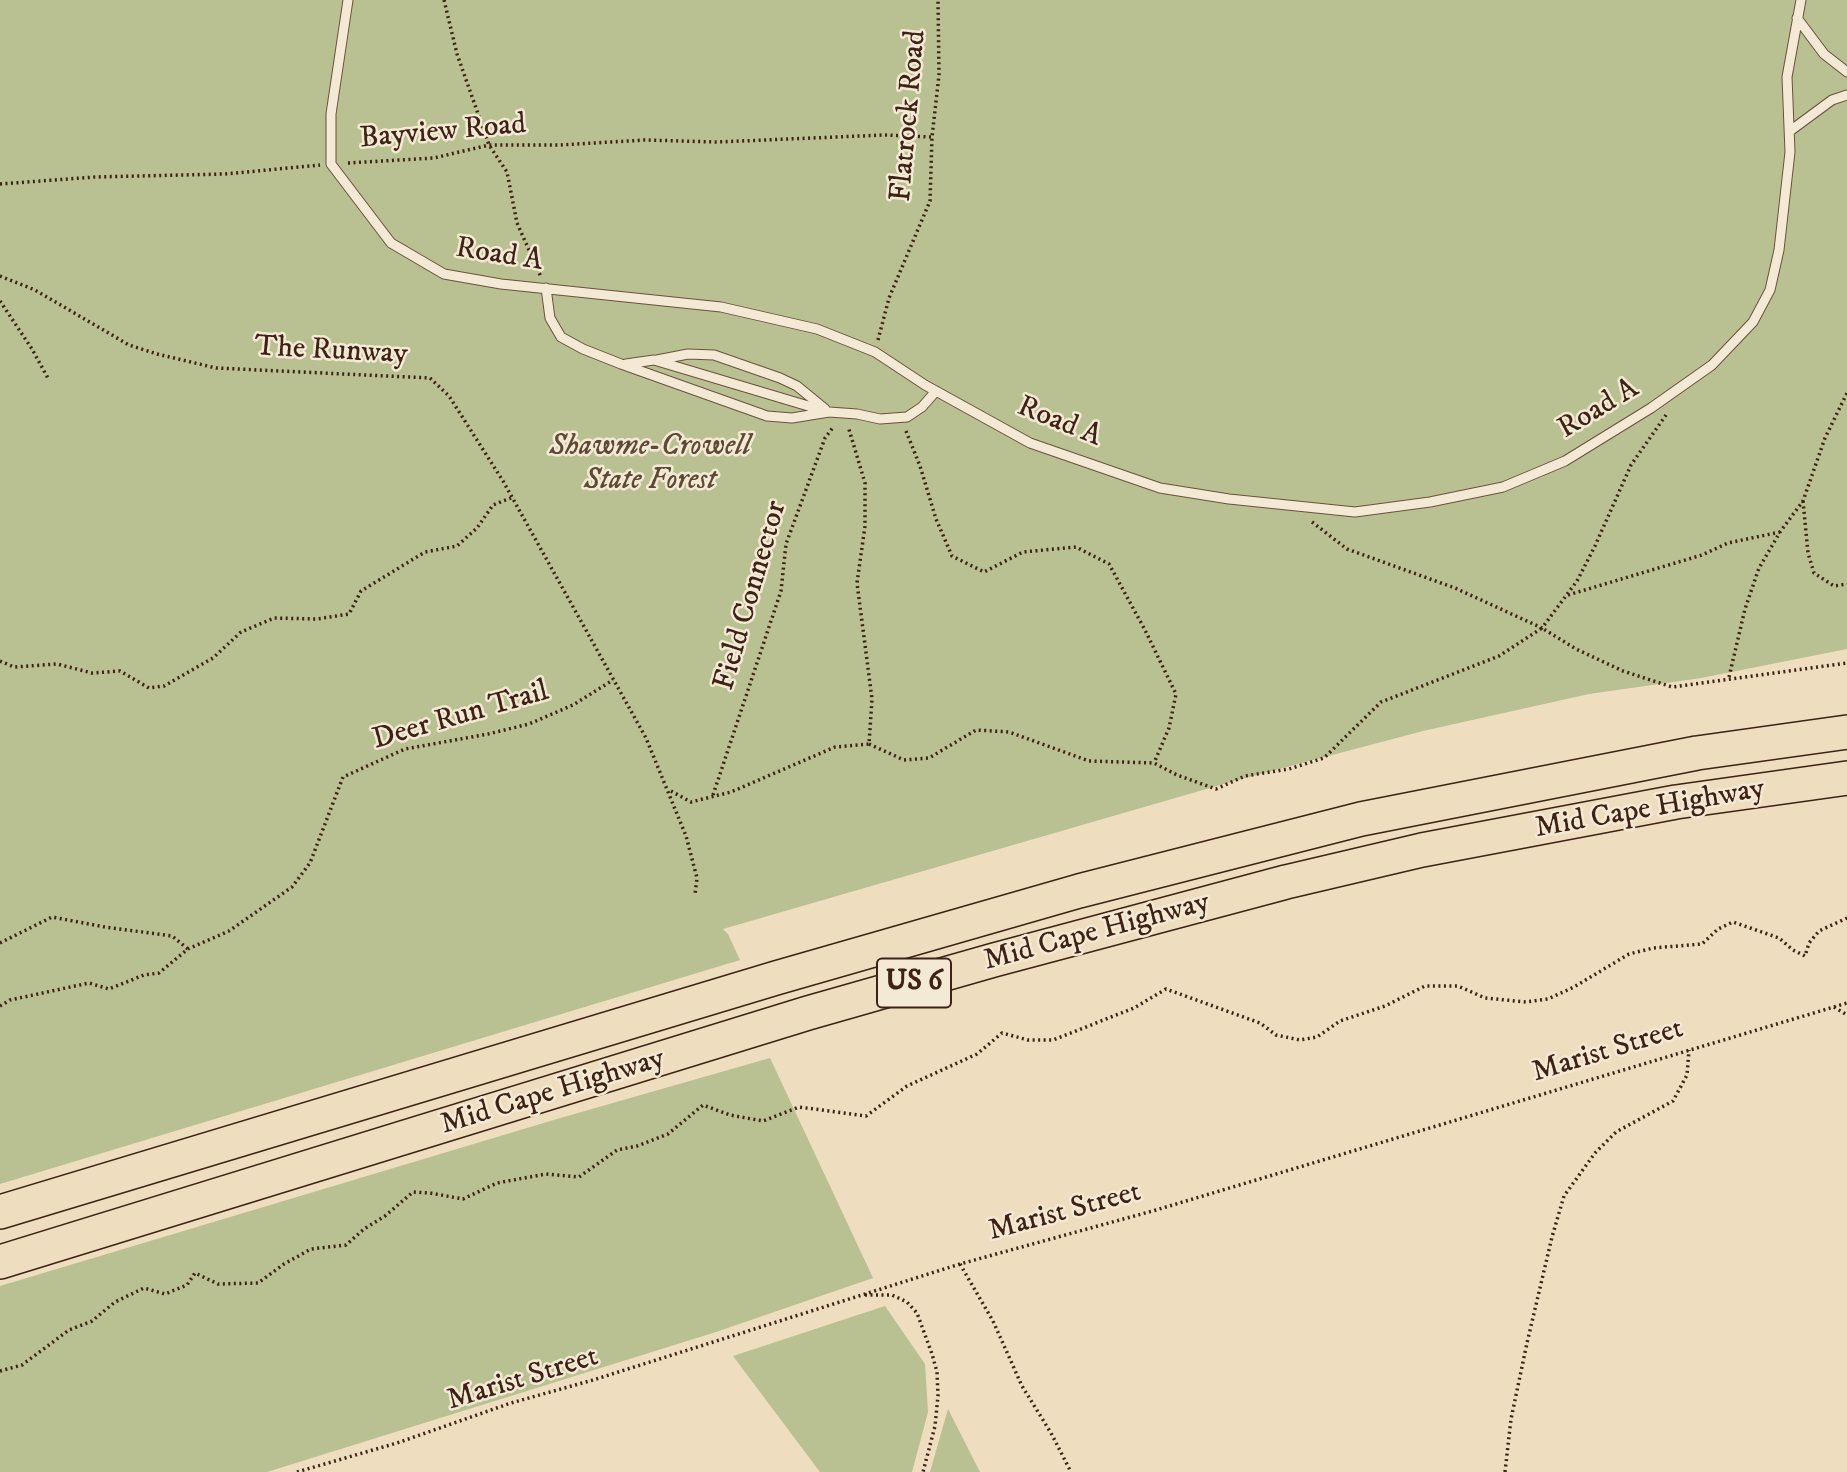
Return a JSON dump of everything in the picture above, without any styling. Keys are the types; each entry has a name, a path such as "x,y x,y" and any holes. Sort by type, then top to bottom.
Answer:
{"highway":[{"name":"Mid Cape Highway","path":"0,1212 751,986 1079,891 1362,819 1697,753 1847,732"},
{"name":"Mid Cape Highway","path":"0,1262 808,1013 1008,956 1286,882 1422,850 1649,807 1847,778"}],"lane":[{"path":"331,164 331,114 348,0"},
{"name":"Road A","path":"331,164 391,243 443,274 546,288 721,306 817,329 875,352 936,391 1030,443 1160,488 1229,499 1354,512 1430,502 1503,487 1565,461 1651,408 1713,365 1753,322 1770,290 1779,250 1790,131 1787,77 1801,0"},
{"path":"1797,18 1824,54 1847,72"},
{"path":"1790,131 1832,100 1847,94"},
{"path":"546,288 550,318 561,337 583,349 767,416 792,418 829,412"},
{"path":"621,364 688,354 714,355 797,386 829,412"},
{"path":"654,360 829,412 880,419 906,417 922,407 936,391"}],"path":[{"path":"444,0 457,54 489,145 507,173 517,223 546,288"},
{"name":"Flatrock Road","path":"875,352 889,298 930,201 932,137 939,75 938,0"},
{"name":"Bayview Road","path":"0,184 95,177 225,174 434,158 489,145 559,145 645,140 717,142 884,135 932,137"},
{"name":"The Runway","path":"0,276 35,290 129,345 216,368 430,378 449,396 512,498 646,738 686,836 697,878 695,894"},
{"path":"0,301 33,349 48,380"},
{"path":"669,790 691,802 731,792 835,747 869,744 904,760 929,758 976,730 1009,732 1089,761 1154,763 1177,775 1216,789 1245,776 1289,769 1324,758 1381,702 1499,656 1542,628 1567,596 1595,546 1631,465 1684,386"},
{"path":"1729,678 1745,610 1759,568 1780,532 1803,501 1825,438 1847,393"},
{"path":"844,413 865,483 865,526 857,583 872,699 869,744"},
{"name":"Field Connector","path":"712,796 781,591 786,544 825,438 844,413"},
{"path":"900,417 951,556 984,572 1023,552 1076,547 1109,564 1176,694 1169,728 1154,763"},
{"path":"0,661 14,667 57,664 92,673 120,671 149,688 164,686 213,658 241,632 275,618 317,619 349,614 361,591 425,552 457,547 477,528 493,505 512,498"},
{"path":"1803,501 1808,553 1814,573 1834,586 1847,584"},
{"path":"1292,506 1347,549 1455,588 1542,628 1576,649 1623,671 1672,687 1847,663"},
{"path":"1567,596 1702,555 1728,543 1780,532"},
{"name":"Deer Run Trail","path":"0,1006 10,1000 89,983 109,989 144,975 159,973 188,949 229,930 292,887 310,863 343,777 405,749 529,724 573,705 613,680"},
{"path":"0,943 52,916 105,927 172,936 188,949"},
{"path":"0,1371 22,1365 69,1329 92,1321 115,1302 144,1288 165,1294 187,1285 195,1273 218,1284 258,1283 311,1249 346,1245 413,1192 463,1199 497,1183 546,1174 579,1177 617,1150 637,1146 668,1134 704,1105 730,1115 763,1121 799,1108 866,1116 907,1086 977,1054 1002,1033 1028,1040 1053,1040 1134,1008 1166,989 1260,1023 1276,1035 1300,1040 1317,1037 1340,1021 1385,1006 1424,986 1458,986 1485,998 1525,1002 1548,999 1574,987 1629,954 1653,948 1702,944 1718,929 1733,922 1779,938 1805,956 1809,943 1819,931 1847,918"},
{"name":"Marist Street","path":"297,1472 397,1443 511,1403 593,1380 960,1264 1156,1210 1847,1003"},
{"path":"1834,1007 1847,1015"},
{"path":"1505,1472 1511,1419 1527,1343 1564,1196 1595,1153 1616,1132 1673,1101 1687,1075 1689,1050"},
{"path":"960,1264 993,1321 1022,1386 1051,1433 1070,1472"},
{"path":"860,1295 892,1295 907,1302 917,1313 932,1354 937,1371 938,1396 935,1426 923,1472"}],"green space":[{"name":"Shawme-Crowell State Forest","path":"0,0 1847,0 1847,649 1701,678 1589,694 1423,731 1234,781 723,929 740,960 0,1184"},
{"path":"770,1058 873,1278 716,1332 267,1472 0,1472 0,1286"},
{"path":"885,1306 925,1364 928,1412 912,1472 820,1472 733,1356"},
{"path":"948,1409 980,1472 930,1472"}]}
